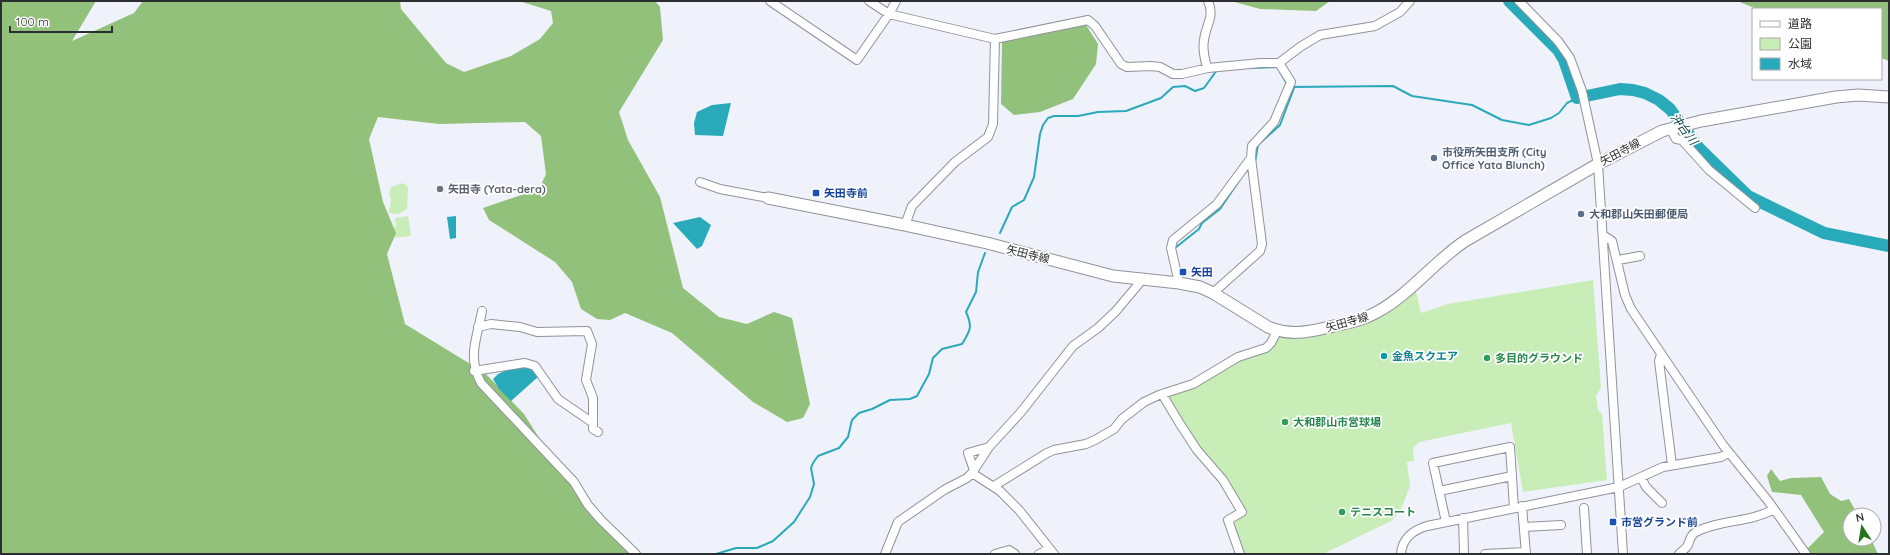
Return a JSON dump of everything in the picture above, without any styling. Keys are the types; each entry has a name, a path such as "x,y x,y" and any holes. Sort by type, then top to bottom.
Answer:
{"main road":[{"name":"矢田寺線","path":"768,198 987,243 1113,276 1179,283 1200,287 1213,293 1255,320 1277,331 1290,333 1308,332 1359,320 1378,312 1396,299 1447,254 1461,244 1598,164 1644,139 1677,127 1836,97 1858,95 1889,97"}],"street":[{"path":"770,1 857,60 889,14 896,1"},
{"path":"869,1 889,14 995,39 1088,20 1096,26 1121,64 1127,67 1160,67 1173,74 1182,74 1206,68 1261,63 1279,63 1300,47 1320,35 1375,26 1400,12 1410,1"},
{"path":"1206,68 1203,50 1211,10 1208,1"},
{"path":"1519,1 1565,50 1576,70 1598,164 1623,554"},
{"path":"905,225 912,206 955,162 988,137 993,124 995,39"},
{"path":"1213,293 1260,251 1262,244 1251,163 1252,146 1274,122 1290,86 1291,82 1279,63"},
{"path":"1677,127 1676,139 1682,140 1709,170 1755,208"},
{"path":"1179,283 1172,248 1173,240 1217,204 1251,163"},
{"path":"700,182 720,189 768,198"},
{"path":"1603,235 1612,240 1628,302 1661,354 1728,453 1774,509 1806,554"},
{"path":"1618,260 1640,256"},
{"path":"885,554 898,522 973,472 989,447 1020,412 1073,346 1098,328 1112,315 1142,280"},
{"path":"482,311 473,361 474,371 481,383 574,482 588,504 636,554"},
{"path":"478,327 491,324 520,327 537,332 587,331 592,344 586,380 593,398 593,429 598,432"},
{"path":"994,486 1047,452 1086,444 1102,436 1114,429 1127,415 1144,402 1192,384 1238,357 1266,348 1277,331"},
{"path":"1661,354 1659,361 1672,465"},
{"path":"474,371 525,363 535,366 558,399 593,423"},
{"path":"1162,394 1188,437 1223,480 1242,512 1228,520 1240,554"},
{"path":"989,447 968,453 973,472 994,486 1023,514 1052,551 1039,554"},
{"path":"1446,522 1433,463 1510,447 1512,476 1524,528 1526,553 1485,554"},
{"path":"1392,554 1401,552 1409,535 1416,529 1463,518 1619,487 1672,465 1721,457 1728,453"},
{"path":"1439,491 1512,476"},
{"path":"1641,477 1646,487 1662,503"},
{"path":"1584,508 1587,554"},
{"path":"1679,554 1686,548 1691,536 1694,533 1715,525 1748,518 1774,509"},
{"path":"1463,518 1464,554"},
{"path":"1524,528 1561,525"},
{"path":"996,554 1009,550 1015,554"}],"green space":[{"path":"1,1 96,1 72,41 134,13 143,1 400,1 401,9 446,63 464,72 511,56 540,39 553,23 551,11 519,1 655,1 660,7 663,40 619,112 628,140 660,197 683,288 719,317 747,324 774,312 792,318 810,404 803,418 787,422 753,402 672,333 625,313 610,320 597,319 581,309 572,282 555,262 489,220 483,208 539,189 546,174 541,136 525,122 439,124 378,117 369,139 383,202 396,233 387,254 405,324 485,373 524,414 543,444 629,554 1,554"},
{"path":"1231,1 1330,1 1316,11 1260,9"},
{"path":"1737,1 1889,1 1889,61 1882,58 1882,8 1754,8"},
{"path":"1086,25 1098,44 1096,64 1073,99 1040,112 1014,115 1001,104 1002,42"},
{"path":"403,183 408,187 407,209 399,214 389,213 391,199 389,195 391,187"},
{"path":"408,216 411,236 390,238 388,233 396,226 395,218"},
{"path":"1593,280 1601,388 1596,396 1598,410 1602,414 1607,480 1523,492 1511,423 1419,442 1413,448 1414,461 1407,462 1410,486 1400,512 1391,521 1323,554 1242,554 1230,521 1245,511 1225,476 1198,446 1167,394 1238,360 1269,348 1279,337 1299,338 1354,327 1382,316 1415,288 1421,313 1448,304"},
{"path":"1771,469 1780,481 1791,478 1821,477 1830,494 1841,501 1849,499 1854,507 1842,507 1842,547 1875,547 1878,554 1808,554 1806,550 1824,532 1801,495 1772,492 1767,476"}],"water":[{"path":"731,103 723,136 695,135 694,123 697,112 712,105"},
{"path":"456,216 456,238 450,239 447,217"},
{"path":"700,217 711,225 702,246 697,249 673,223"},
{"path":"516,366 529,367 538,377 511,401 499,389 493,379 498,374"}],"waterway":[{"name":"沖台川","path":"1509,1 1558,50 1564,60 1577,98 1620,89 1645,93 1659,100 1670,109 1699,148 1748,196 1824,233 1889,246"},
{"path":"1251,68 1278,68"},
{"path":"1000,233 1012,207 1024,200 1034,177 1040,134 1043,125 1048,118 1054,116 1078,116 1098,112 1126,111 1161,98 1173,87 1185,86 1195,91 1204,88 1217,70"},
{"path":"1280,72 1287,84"},
{"path":"1290,87 1393,86 1412,96 1472,105 1502,120 1529,125 1551,118 1559,113 1567,103 1577,98"},
{"path":"1255,162 1258,145 1280,125 1294,88"},
{"path":"1175,248 1199,229 1202,223 1220,209 1245,172"},
{"path":"716,554 736,548 757,548 773,541 794,522 810,497 814,484 811,468 813,463 818,456 839,448 848,437 852,420 859,413 872,409 890,400 910,399 917,396 929,374 933,358 942,349 962,344 967,336 970,325 966,312 976,292 978,272 985,253"}],"place":[{"name":"市役所矢田支所 (City Office Yata Blunch)","path":"1434,158"},
{"name":"矢田寺 (Yata-dera)","path":"440,189"},
{"name":"矢田寺前","path":"816,193"},
{"name":"大和郡山矢田郵便局","path":"1581,214"},
{"name":"矢田","path":"1183,272"},
{"name":"金魚スクエア","path":"1384,356"},
{"name":"多目的グラウンド","path":"1487,358"},
{"name":"大和郡山市営球場","path":"1285,422"},
{"name":"テニスコート","path":"1342,512"},
{"name":"市営グランド前","path":"1613,522"}]}
